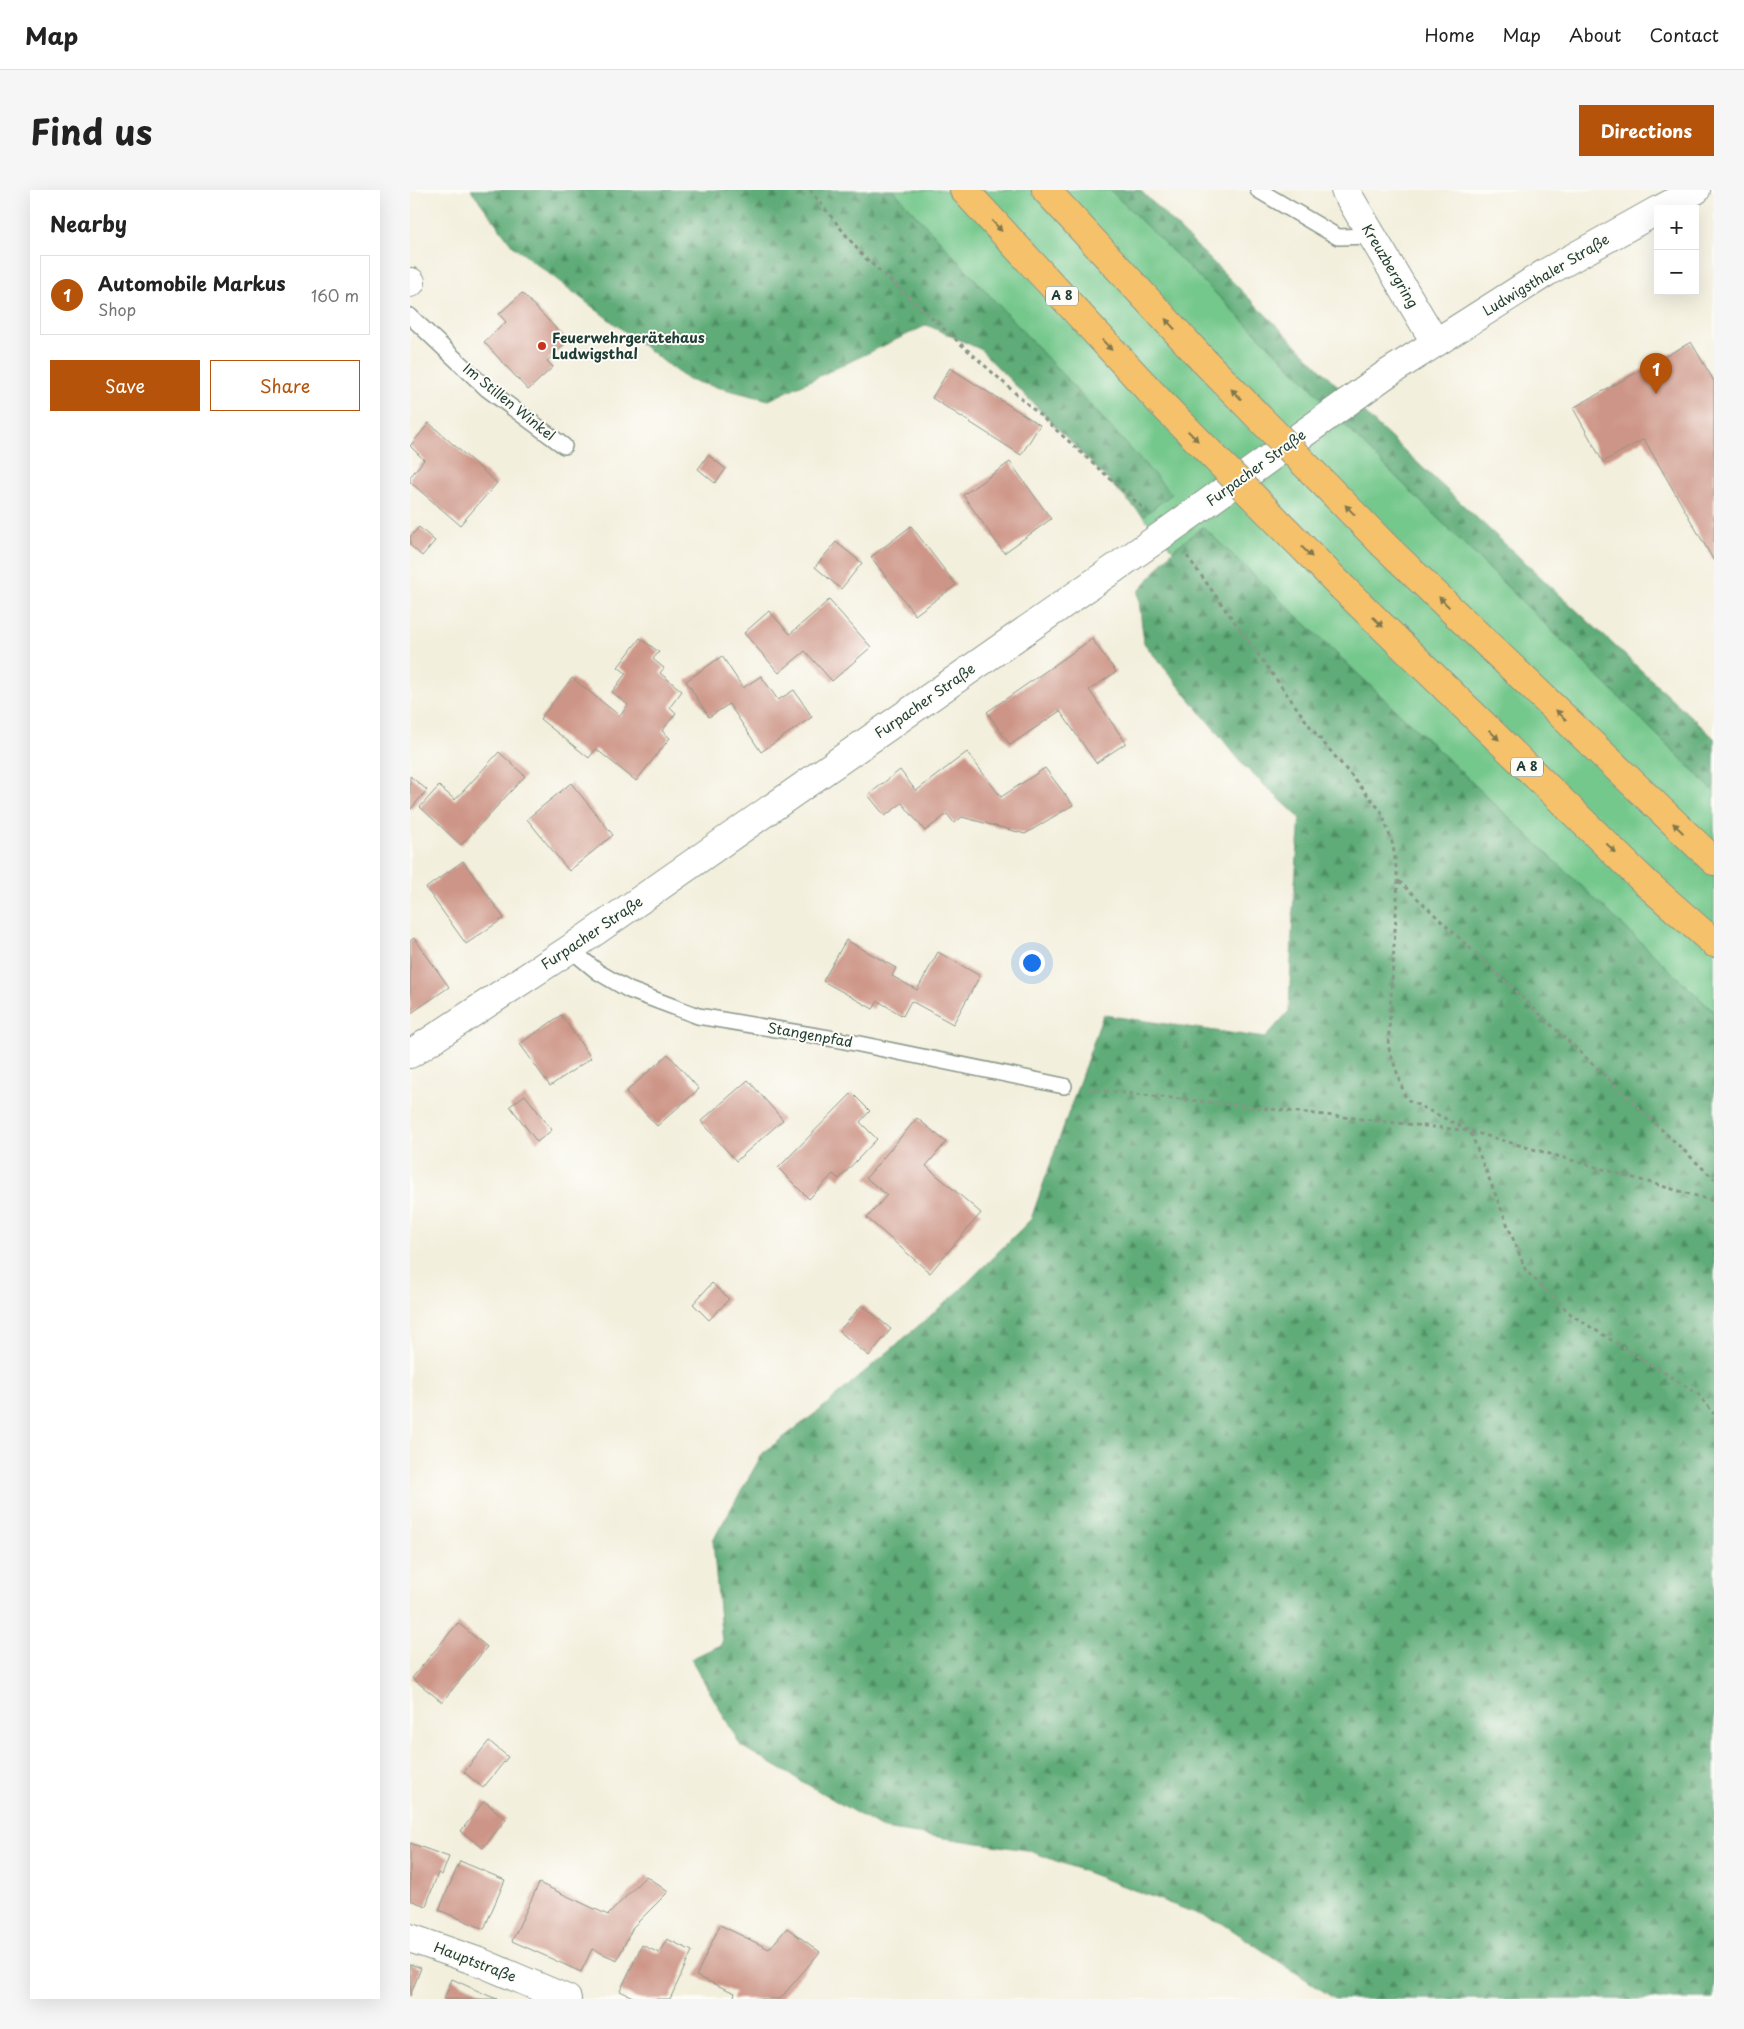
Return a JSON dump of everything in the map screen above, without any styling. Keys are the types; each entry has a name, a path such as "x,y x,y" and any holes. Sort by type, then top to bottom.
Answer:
{"highway":[{"name":"A 8","path":"964,190 1159,401 1343,588 1646,883 1714,943"},
{"path":"1046,190 1203,360 1384,545 1714,861"}],"street":[{"name":"Kreuzbergring","path":"1345,190 1374,236 1435,342"},
{"name":"Ludwigsthaler Straße","path":"1668,205 1696,190"},
{"name":"Ludwigsthaler Straße","path":"1435,342 1547,272 1654,213"},
{"name":"Furpacher Straße","path":"410,1054 570,949 1435,342"},
{"name":"Hauptstraße","path":"410,1938 482,1963 566,1999"}],"lane":[{"path":"1258,190 1338,237 1374,236"},
{"name":"Im Stillen Winkel","path":"410,316 487,388 564,446"},
{"name":"Stangenpfad","path":"570,949 598,972 629,990 698,1016 835,1039 1064,1086"}],"path":[{"path":"810,190 862,255 1168,531 1312,729 1380,811 1394,845 1398,881 1388,1046 1406,1099 1470,1131 1526,1271 1573,1316 1698,1394 1714,1414"},
{"path":"1398,881 1714,1179"},
{"path":"1064,1086 1470,1131 1714,1201"}],"green space":[{"path":"471,190 893,190 1172,494 1143,516 980,349 927,325 769,400 688,380 513,246"},
{"path":"893,190 1110,190 1306,382 1363,444 1714,791 1714,1012 1203,527 1173,550 1143,516 1171,494"},
{"path":"1110,190 1140,190 1380,428 1714,738 1714,791 1363,444 1306,382"},
{"path":"1203,527 1714,1012 1714,1999 1335,1999 1222,1923 1027,1850 884,1829 741,1746 691,1659 722,1644 713,1540 763,1453 821,1409 957,1293 1031,1219 1103,1015 1265,1038 1289,1011 1293,910 1300,818 1245,767 1144,643 1138,592 1173,550"}],"building":[{"path":"522,293 568,341 547,361 553,367 528,390 484,342 506,322 499,314"},
{"path":"1691,342 1714,381 1714,561 1644,439 1603,462 1573,408"},
{"path":"950,368 1040,425 1021,455 932,398"},
{"path":"429,423 497,483 460,525 410,482 410,477 424,460 410,446"},
{"path":"708,455 726,469 715,483 698,469"},
{"path":"1010,462 1051,519 1004,553 963,495"},
{"path":"911,526 956,585 915,615 871,557"},
{"path":"419,527 435,541 422,556 410,545 410,537"},
{"path":"836,542 862,563 841,589 815,567"},
{"path":"829,600 871,647 832,681 805,651 779,673 744,633 769,611 790,634"},
{"path":"640,638 659,652 653,659 664,668 660,673 682,691 670,707 676,713 662,731 670,738 636,781 596,749 589,758 540,719 572,678 620,716 628,705 612,692 626,673 618,667"},
{"path":"1092,639 1116,672 1089,690 1126,743 1096,763 1060,711 1010,745 987,712"},
{"path":"722,656 743,688 761,676 778,700 794,690 812,717 761,752 729,704 709,717 686,681"},
{"path":"499,752 525,776 461,845 420,807 439,786 455,800"},
{"path":"967,752 1001,797 1045,768 1073,805 1025,834 962,817 954,823 947,814 925,831 902,803 885,816 868,795 900,770 916,791"},
{"path":"410,776 427,790 410,810"},
{"path":"571,783 613,835 569,871 527,819"},
{"path":"463,861 504,918 466,944 426,888"},
{"path":"414,938 449,987 410,1014 410,941"},
{"path":"846,940 896,968 892,976 917,990 938,952 980,976 953,1024 911,1001 903,1016 878,1001 873,1009 823,981"},
{"path":"561,1015 591,1058 550,1086 520,1044"},
{"path":"668,1054 699,1089 657,1126 626,1092"},
{"path":"748,1080 783,1120 736,1161 701,1121"},
{"path":"852,1093 870,1111 860,1122 877,1139 839,1179 833,1174 809,1199 778,1168"},
{"path":"525,1095 552,1130 537,1142 510,1106"},
{"path":"917,1118 946,1142 926,1166 981,1213 930,1273 867,1218 887,1195 866,1178"},
{"path":"712,1283 729,1299 709,1320 693,1304"},
{"path":"862,1305 891,1329 869,1356 839,1331"},
{"path":"458,1623 487,1647 442,1702 412,1678"},
{"path":"489,1741 508,1757 483,1788 464,1772"},
{"path":"484,1801 506,1819 483,1848 461,1831"},
{"path":"410,1843 449,1857 442,1875 438,1873 426,1906 410,1900"},
{"path":"460,1861 505,1880 484,1929 439,1910"},
{"path":"646,1876 668,1892 633,1927 617,1960 592,1949 581,1972 512,1941 539,1883 608,1915"},
{"path":"720,1925 769,1949 787,1928 820,1952 780,1999 733,1999 735,1993 696,1976"},
{"path":"667,1939 692,1951 670,1999 637,1999 620,1991 642,1945 659,1953"},
{"path":"410,1964 421,1968 410,1996"},
{"path":"452,1979 487,1995 497,1999 444,1999"}],"place":[{"name":"Feuerwehrgerätehaus Ludwigsthal","path":"542,346"},
{"name":"Automobile Markus","path":"1656,394"}]}
